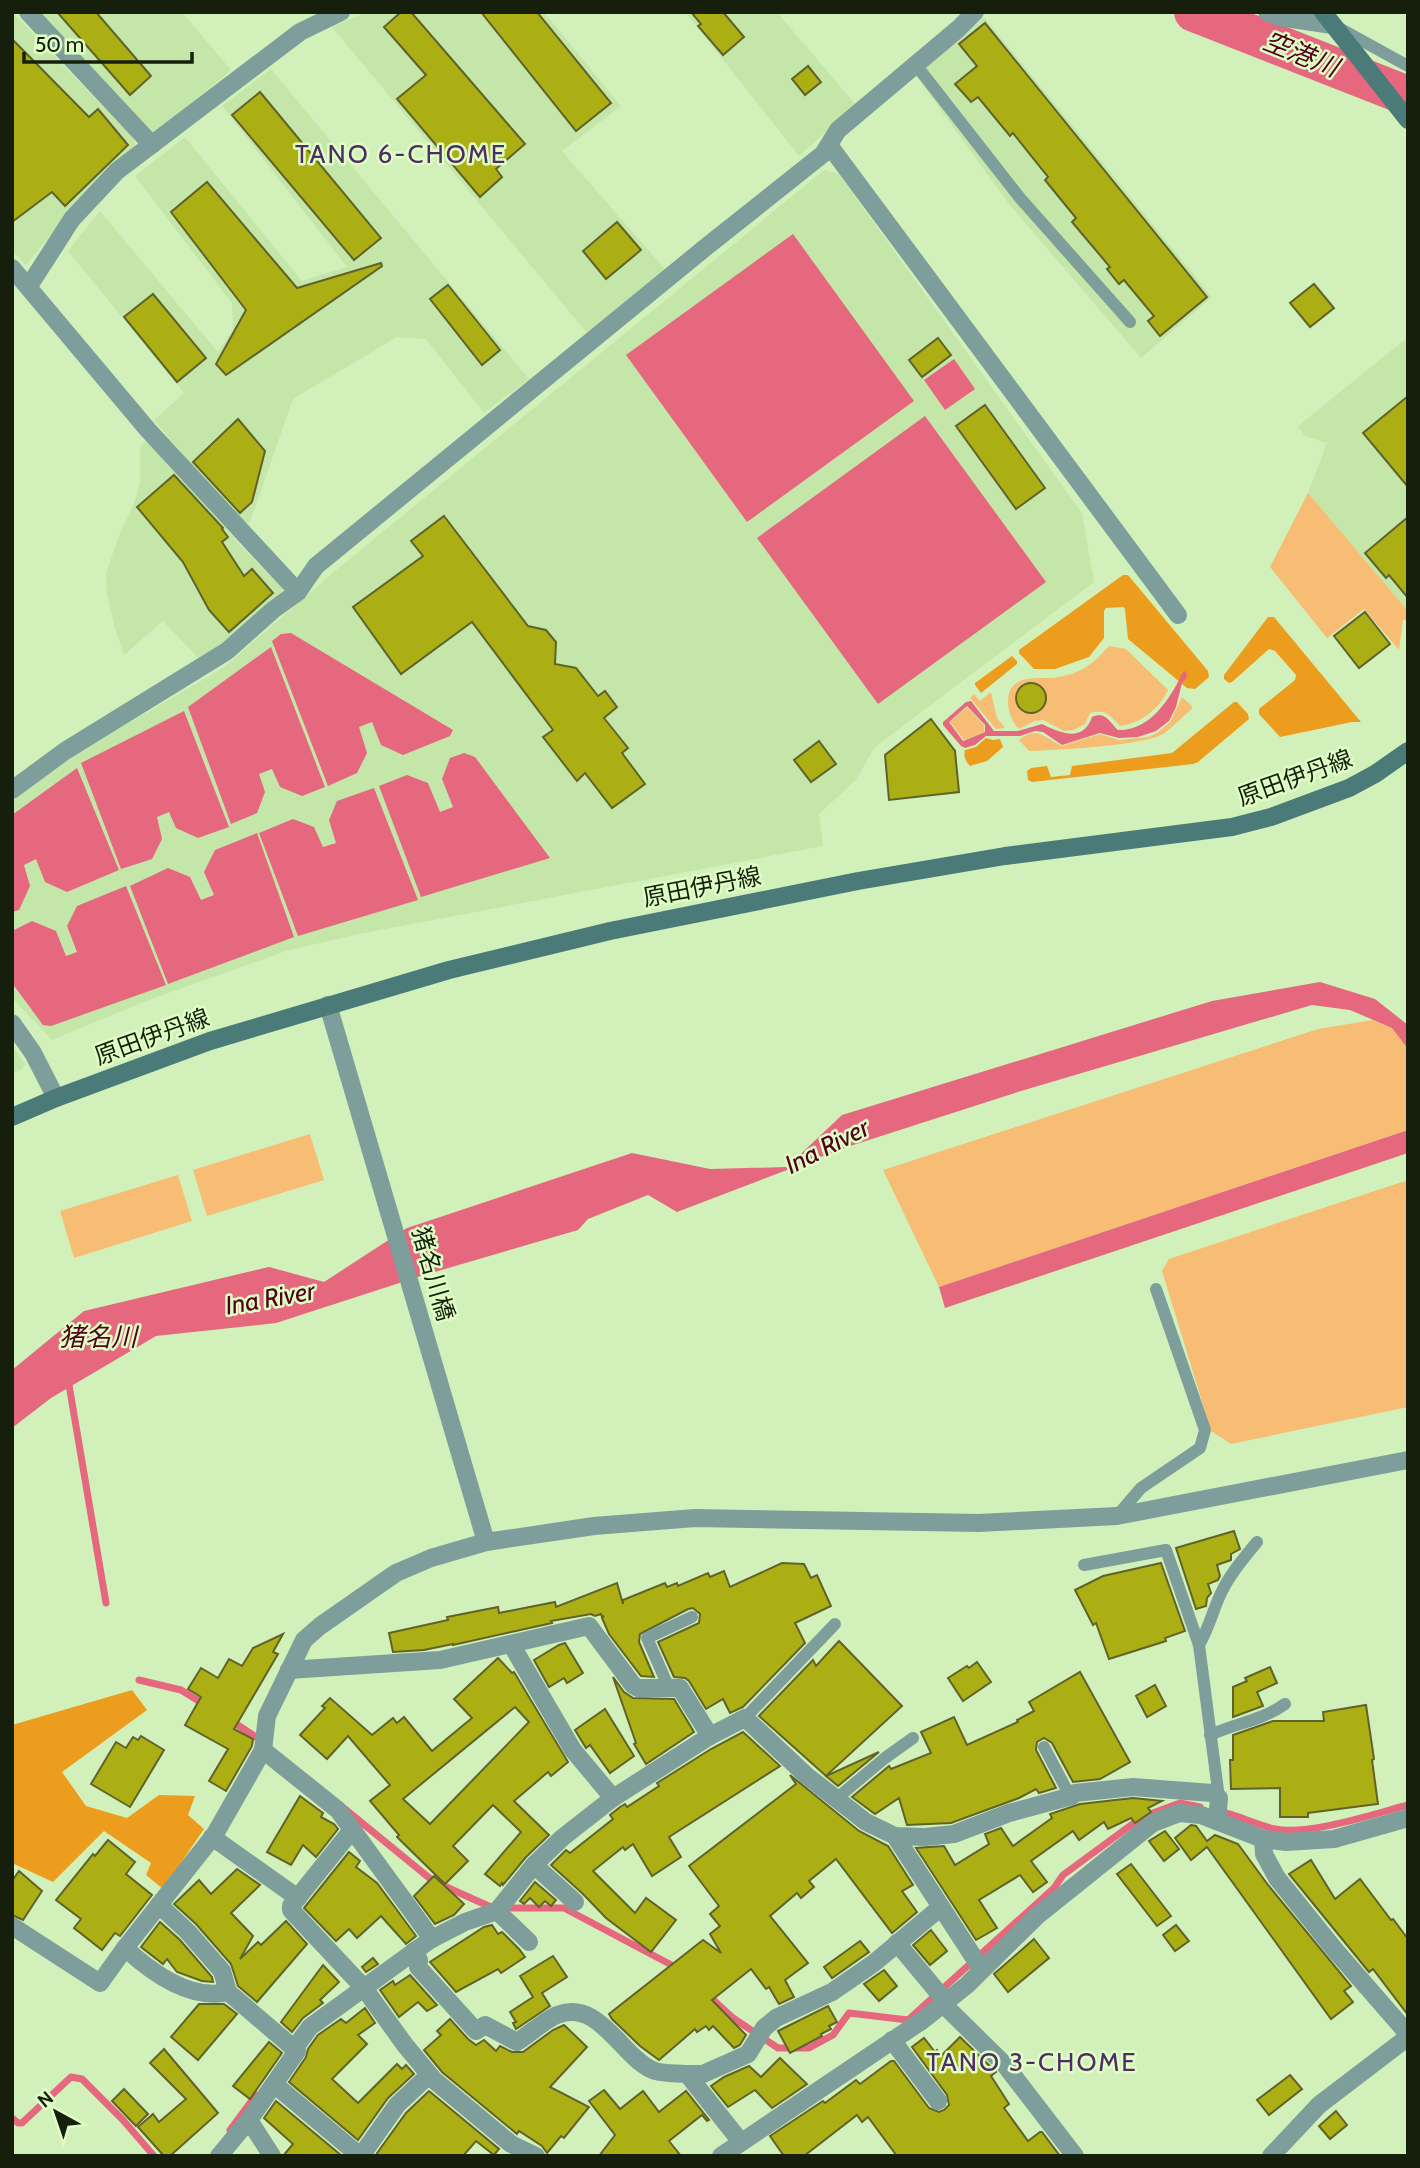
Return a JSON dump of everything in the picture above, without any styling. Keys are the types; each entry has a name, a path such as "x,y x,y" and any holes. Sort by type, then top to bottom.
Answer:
{"street":[{"path":"28,12 152,145"},
{"path":"29,286 72,219 117,171 300,32 341,12"},
{"path":"12,790 65,751 227,651 273,610 298,592 316,566 823,154 838,130 975,12"},
{"path":"1267,12 1279,17 1327,18 1408,120"},
{"path":"829,145 1178,615"},
{"path":"12,268 148,430 298,592"},
{"name":"原田伊丹線","path":"12,1117 209,1041 449,970 610,931 858,881 1005,856 1232,827 1295,809 1349,788 1408,751"},
{"name":"猪名川橋","path":"328,1005 486,1542"},
{"path":"12,1023 33,1053 56,1098"},
{"path":"12,1926 100,1983 212,1837 263,1750 267,1716 304,1640 396,1573 431,1558 486,1542 594,1527 695,1518 979,1523 1117,1516 1408,1460"},
{"path":"289,1670 440,1660 589,1626 633,1685 638,1688 680,1688 710,1736"},
{"path":"511,1644 573,1750 613,1798"},
{"path":"294,2049 310,2027 432,1938 465,1922 497,1912 534,1865 562,1838 613,1798 710,1736 745,1718 807,1776 836,1799 866,1822 895,1836 954,1834 1009,1813 1075,1793 1133,1787 1212,1793 1219,1797 1217,1821"},
{"path":"263,1750 338,1811 432,1938"},
{"path":"721,2156 945,2003 1037,1916 1153,1823 1179,1814 1201,1815 1263,1839 1286,1842 1334,1839 1408,1818"},
{"path":"352,1829 291,1906 291,1910 364,1988 429,2075 510,2144 536,2156"},
{"path":"895,1836 982,1970"},
{"path":"212,1837 298,1898"},
{"path":"1263,1839 1264,1854 1277,1878 1408,2035 1319,2105 1271,2156"},
{"path":"534,1865 575,1902"},
{"path":"159,1905 188,1931 222,1971 228,1992 297,2051 249,2120 219,2156"},
{"path":"414,1951 419,1960 418,1966 476,2031 485,2025 517,2042 557,2015 574,2012 586,2015 605,2026 635,2059 656,2071 703,2074 748,2054 764,2028 776,2018 832,1992 865,1970 941,1908"},
{"path":"497,1912 529,1942"},
{"path":"897,1943 945,2003 1005,2066 1075,2156"},
{"path":"125,1948 146,1968 174,1984 196,1991 220,1994 228,1992"},
{"path":"892,2040 938,2101"},
{"path":"687,2074 741,2142"},
{"path":"274,2084 361,2156 397,2105 429,2075"},
{"path":"249,2120 272,2156"}],"lane":[{"path":"1327,18 1408,66"},
{"path":"916,65 1010,184 1130,322"},
{"path":"1010,184 1021,175"},
{"path":"1083,270 1094,261"},
{"path":"1117,1516 1141,1488 1200,1448 1205,1430 1156,1289"},
{"path":"1199,1645 1208,1630 1221,1593 1237,1566 1257,1542"},
{"path":"1084,1565 1166,1550 1199,1645 1219,1797"},
{"path":"668,1688 648,1638 692,1617"},
{"path":"745,1718 835,1624"},
{"path":"1210,1735 1270,1715 1285,1704"},
{"path":"836,1799 913,1738"},
{"path":"1044,1747 1070,1796"}],"shaded area":[{"path":"12,12 134,139 135,145 65,217 26,265 12,250"},
{"path":"40,12 182,12 231,70 154,135"},
{"path":"367,12 544,12 621,106 562,151 665,269 587,333 332,27"},
{"path":"685,12 777,12 856,105 799,156"},
{"path":"984,17 1212,297 1141,358 1009,204 916,76"},
{"path":"271,69 529,379 484,413 426,339 397,337 293,399 250,522 241,523 154,420 184,393 68,251 100,211 218,352 233,329 232,303 135,176 185,137 302,281 347,267 222,106"},
{"path":"824,170 839,174 1082,513 1094,582 874,748 856,780 819,814 823,846 354,935 286,951 146,1001 52,1040 12,998 12,801 79,752 223,668 335,571"},
{"path":"1408,337 1408,611 1308,493 1327,443 1305,436 1298,426"},
{"path":"148,439 240,545 283,589 268,607 201,661 163,621 124,655 114,625 106,573 121,530 134,504 140,482 140,447"},
{"path":"1308,493 1408,611 1408,620 1403,620 1399,650 1364,609 1327,638 1270,567"},
{"path":"1123,575 1128,575 1208,671 1209,677 1195,689 1187,688 1128,639 1123,607 1106,608 1104,638 1089,657 1055,669 1034,669 1019,653 1019,650"},
{"path":"1268,617 1274,617 1361,722 1280,737 1259,714 1259,709 1295,680 1296,675 1275,651 1269,649 1232,682 1224,679 1224,675"},
{"path":"1109,646 1126,649 1168,690 1155,709 1127,725 1120,726 1110,716 1100,712 1090,713 1085,724 1074,730 1064,731 1043,720 1034,721 1019,729 1011,717 1008,704 1012,688 1017,683 1074,673 1089,665"},
{"path":"1012,656 1017,664 981,693 975,683"},
{"path":"991,692 997,718 1005,728 996,729 970,698 974,694 980,701"},
{"path":"1182,697 1192,709 1163,734 1137,742 1029,751 1019,740 1036,733 1062,746 1100,734 1119,740 1148,737 1170,722"},
{"path":"1234,702 1248,714 1249,719 1193,764 1032,782 1028,780 1027,771 1031,768 1047,766 1051,777 1070,775 1072,766 1172,753"},
{"path":"967,707 984,725 984,732 964,740 950,722"},
{"path":"986,738 1000,739 1003,747 987,761 970,766 965,759 965,750 976,747"},
{"path":"1373,1020 1392,1028 1408,1049 1408,1130 939,1287 883,1170 1318,1029"},
{"path":"12,1046 25,1064 21,1070 12,1074"},
{"path":"310,1134 324,1180 207,1216 193,1170"},
{"path":"178,1175 192,1221 74,1258 60,1211"},
{"path":"1408,1180 1408,1407 1231,1444 1211,1431 1162,1271 1169,1259"},
{"path":"132,1690 147,1710 62,1772 86,1806 127,1818 159,1795 195,1796 188,1815 204,1829 163,1889 146,1875 151,1863 104,1831 53,1882 12,1863 12,1725"}],"water":[{"path":"793,234 914,401 747,522 626,355"},
{"path":"954,359 975,389 945,410 924,380"},
{"path":"925,416 1046,582 878,704 757,538"},
{"path":"291,633 453,730 450,736 403,755 381,745 372,722 359,727 367,753 357,773 328,786 272,641 281,634"},
{"path":"271,647 325,787 302,796 280,787 272,769 259,774 265,792 257,813 231,824 188,707"},
{"path":"1186,671 1187,677 1182,683 1169,721 1156,731 1138,737 1119,738 1100,733 1062,745 1043,732 1035,731 1020,736 986,736 975,745 965,748 943,725 943,722 966,702 971,701 994,731 1018,731 1042,724 1063,733 1077,733 1088,725 1092,717 1101,715 1118,730 1130,729 1150,719 1158,711","holes":["967,706 985,725 985,732 963,741 949,722"]},
{"path":"184,711 229,827 198,838 176,828 169,812 157,817 162,839 152,859 121,869 81,763"},
{"path":"464,753 475,757 550,858 421,897 379,786 407,775 428,783 440,812 453,807 442,779 450,758"},
{"path":"77,768 119,870 67,892 45,882 36,859 24,865 30,886 19,910 12,912 12,815"},
{"path":"374,788 418,900 298,936 259,833 293,819 314,827 323,847 336,843 329,820 337,801"},
{"path":"257,833 294,937 168,984 130,886 168,868 190,877 201,900 214,895 204,872 215,850"},
{"path":"126,886 166,985 51,1026 43,1025 12,983 12,931 32,921 56,931 66,956 77,952 67,926 77,906"},
{"name":"猪名川","path":"1320,982 1375,999 1408,1025 1408,1049 1392,1028 1350,1010 1312,1005 1021,1091 847,1147 677,1212 648,1195 588,1219 578,1230 421,1276 276,1323 156,1336 51,1398 12,1428 12,1370 84,1311 269,1267 324,1282 407,1228 632,1153 710,1169 787,1167 842,1115 1212,1001"},
{"path":"1408,1130 1408,1153 945,1308 939,1287"}],"building":[{"path":"57,12 96,12 151,76 130,95"},
{"path":"401,12 411,12 525,144 496,169 502,177 480,197 397,99 426,75 384,27"},
{"path":"481,12 537,12 611,103 576,131"},
{"path":"691,12 723,12 744,37 723,55 698,26 701,24"},
{"path":"985,23 1207,297 1160,336 1148,321 1154,316 1124,280 1119,284 1107,269 1110,267 1072,222 1076,218 1045,180 1048,177 1013,133 1010,136 978,97 971,102 955,84 977,66 959,44"},
{"path":"12,39 89,117 98,109 128,145 65,206 52,192 12,222"},
{"path":"808,66 821,82 805,95 792,79"},
{"path":"260,92 381,238 354,260 232,115"},
{"path":"207,182 297,288 381,263 382,266 226,375 216,364 246,310 171,212"},
{"path":"617,222 641,250 606,279 583,251"},
{"path":"1314,284 1334,308 1310,327 1290,303"},
{"path":"448,285 500,350 482,365 430,299"},
{"path":"153,294 206,358 177,382 124,317"},
{"path":"938,338 951,355 922,377 909,360"},
{"path":"1408,396 1408,487 1363,433"},
{"path":"985,405 1045,488 1016,509 956,426"},
{"path":"238,419 265,451 252,502 240,513 193,462"},
{"path":"174,475 223,528 228,537 222,542 244,576 252,569 273,593 229,632 209,610 183,562 137,507"},
{"path":"444,516 528,626 546,630 556,642 555,664 576,668 598,696 605,691 617,707 604,718 628,748 622,753 645,784 612,808 585,773 577,781 543,737 553,730 472,622 401,674 353,607 423,556 411,541"},
{"path":"1408,517 1408,598 1389,575 1386,578 1365,553"},
{"path":"1365,612 1390,644 1359,668 1334,636"},
{"path":"1031,683 1037,684 1045,692 1045,704 1037,712 1031,713 1025,712 1017,704 1016,698 1017,692 1025,684"},
{"path":"931,719 955,751 959,792 889,800 885,755"},
{"path":"819,741 836,764 811,782 794,760"},
{"path":"1234,1531 1240,1549 1231,1554 1231,1560 1217,1565 1220,1576 1218,1580 1208,1584 1211,1593 1206,1606 1196,1609 1176,1548"},
{"path":"782,1563 804,1564 811,1578 817,1575 831,1606 795,1623 805,1643 743,1707 730,1713 723,1699 706,1709 689,1681 674,1677 658,1642 699,1623 700,1614 693,1608 640,1634 639,1642 654,1677 641,1676 609,1634 601,1614 551,1621 552,1623 424,1650 393,1652 389,1633 448,1620 447,1617 498,1607 499,1613 555,1602 556,1607 617,1583 623,1604 623,1600 665,1583 667,1587 677,1583 678,1586 708,1573 710,1577 724,1571 730,1587"},
{"path":"1161,1563 1185,1631 1165,1638 1166,1641 1109,1659 1096,1623 1093,1625 1075,1590 1103,1576"},
{"path":"283,1634 273,1652 278,1654 234,1729 253,1739 252,1746 226,1791 209,1781 228,1749 185,1725 201,1697 188,1689 201,1668 218,1678 229,1659 242,1666 253,1648"},
{"path":"839,1641 902,1706 826,1776 759,1716 813,1660 816,1666"},
{"path":"565,1643 583,1673 567,1683 564,1678 549,1687 534,1660"},
{"path":"498,1658 514,1672 568,1762 551,1776 548,1772 514,1801 549,1835 500,1886 485,1874 521,1832 493,1805 453,1846 468,1861 445,1884 397,1837 399,1835 370,1801 390,1785 348,1736 327,1759 300,1735 325,1708 322,1706 330,1698 372,1735 393,1718 397,1723 404,1717 432,1751 472,1718 454,1699","holes":["515,1707 529,1722 430,1824 403,1799"]},
{"path":"977,1662 991,1682 963,1701 948,1678"},
{"path":"1270,1667 1277,1683 1257,1692 1263,1706 1233,1717 1233,1687 1247,1681 1245,1678"},
{"path":"1080,1672 1130,1762 1100,1779 1073,1782 1052,1743 1044,1738 1037,1742 1036,1750 1056,1788 1039,1793 1036,1789 951,1823 907,1825 899,1798 875,1814 852,1797 889,1766 891,1769 931,1753 921,1732 954,1717 967,1745 1018,1722 1017,1720 1034,1711 1029,1702"},
{"path":"613,1677 624,1692 633,1698 674,1699 694,1732 646,1764 634,1744 636,1743"},
{"path":"1155,1685 1166,1706 1147,1717 1136,1696"},
{"path":"1366,1705 1378,1804 1308,1813 1308,1817 1280,1817 1280,1788 1231,1789 1233,1735 1273,1721 1324,1721 1323,1712"},
{"path":"605,1709 634,1756 610,1773 590,1745 586,1748 575,1730"},
{"path":"743,1732 780,1766 669,1837 681,1857 652,1876 633,1844 625,1850 623,1847 593,1871 635,1913 646,1898 676,1920 651,1952 606,1918 551,1865 566,1850 570,1853 613,1819 610,1815 620,1807 625,1804 627,1807 659,1786 657,1783"},
{"path":"141,1736 164,1750 130,1807 91,1784 116,1742 126,1748 133,1737 138,1740"},
{"path":"879,1752 838,1786 826,1776"},
{"path":"790,1775 859,1831 888,1846 913,1885 902,1891 917,1912 892,1933 836,1859 809,1881 814,1887 801,1898 797,1893 770,1916 808,1963 785,1980 794,1997 779,2004 769,1987 766,1989 751,1969 712,2000 746,2035 740,2045 734,2048 713,2026 709,2030 706,2026 697,2032 695,2029 659,2060 640,2046 609,2014 703,1940 721,1953 710,1934 720,1926 710,1914 719,1906 689,1866 796,1784"},
{"path":"300,1796 323,1813 321,1817 338,1829 316,1857 303,1845 291,1865 267,1852"},
{"path":"1133,1798 1162,1801 1148,1808 1151,1812 1135,1823 1131,1818 1108,1829 1104,1822 1079,1840 1073,1831 1031,1861 1047,1882 1033,1892 1020,1875 979,1900 997,1928 976,1940 916,1848 944,1846 955,1865 989,1844 985,1834 1001,1828 1013,1846 1052,1818 1050,1814 1080,1804"},
{"path":"1191,1825 1196,1826 1207,1841 1215,1835 1238,1844 1351,1986 1344,1991 1353,2002 1331,2019 1207,1847 1191,1860 1175,1838"},
{"path":"1165,1831 1179,1849 1164,1861 1149,1841"},
{"path":"108,1840 135,1862 126,1874 152,1895 120,1936 115,1933 102,1950 74,1928 81,1919 56,1900 93,1854 95,1856"},
{"path":"349,1852 360,1861 356,1867 377,1883 416,1936 406,1944 381,1916 357,1938 349,1929 336,1941 304,1908"},
{"path":"1311,1860 1335,1899 1360,1879 1408,1939 1408,2015 1373,1969 1369,1972 1289,1874"},
{"path":"1131,1864 1171,1916 1157,1926 1117,1874"},
{"path":"237,1869 260,1885 231,1913 253,1936 240,1959 258,1942 261,1945 286,1921 307,1944 257,2002 238,1986 231,1964 196,1924 174,1904 199,1880 211,1894"},
{"path":"19,1871 42,1891 23,1920 12,1915 12,1881"},
{"path":"434,1876 464,1904 454,1915 435,1924 414,1896"},
{"path":"535,1882 556,1900 551,1906 545,1901 539,1907 530,1898 524,1904 520,1901"},
{"path":"160,1922 180,1940 212,1977 213,1982 177,1972 167,1959 163,1964 141,1947"},
{"path":"492,1925 498,1934 502,1932 525,1957 501,1973 498,1969 456,1992 430,1962 484,1927"},
{"path":"1176,1925 1189,1941 1175,1951 1163,1935"},
{"path":"931,1930 947,1951 930,1965 913,1945"},
{"path":"1034,1939 1049,1958 1008,1992 994,1974"},
{"path":"860,1941 869,1952 832,1978 824,1967"},
{"path":"553,1956 567,1977 542,1993 550,2006 516,2029 513,2023 516,2022 510,2012 533,1997 520,1976"},
{"path":"373,1958 378,1964 366,1972 362,1967"},
{"path":"323,1965 339,1982 320,2000 323,2003 303,2018 292,2032 281,2022"},
{"path":"884,1970 897,1986 879,2001 864,1984"},
{"path":"410,1975 437,2005 427,2011 418,2002 399,2017 380,1990 393,1981 395,1985"},
{"path":"199,2004 224,2004 237,2014 198,2060 171,2037"},
{"path":"828,2006 837,2022 829,2026 831,2029 821,2034 822,2036 790,2053 778,2031"},
{"path":"365,2008 375,2023 358,2035 367,2044 332,2079 358,2103 397,2064 402,2069 406,2065 414,2074 388,2098 358,2140 289,2082 318,2035 341,2019 346,2023"},
{"path":"450,2019 476,2045 484,2040 496,2051 500,2046 512,2052 523,2052 564,2025 587,2047 550,2087 589,2107 564,2138 561,2136 547,2153 542,2146 519,2131 517,2134 442,2072 424,2050 441,2035 437,2031"},
{"path":"960,2037 996,2072 991,2076 1009,2104 1004,2108 1028,2141 1042,2132 1060,2156 897,2156 868,2117 862,2122 857,2115 804,2156 784,2156 770,2136 823,2101 825,2103 856,2080 860,2084 891,2061 894,2061 929,2108 939,2112 944,2110 949,2105 947,2095 912,2047 924,2038 941,2056"},
{"path":"269,2042 282,2053 250,2099 233,2086"},
{"path":"164,2049 218,2113 170,2156 164,2156 138,2127 153,2114 159,2122 186,2099 150,2063"},
{"path":"780,2058 807,2084 772,2108 755,2090 728,2107 711,2086 749,2066 761,2077"},
{"path":"1290,2075 1302,2089 1269,2115 1257,2100"},
{"path":"124,2089 148,2114 136,2126 112,2101"},
{"path":"604,2090 620,2109 643,2091 659,2112 686,2091 709,2120 702,2115 669,2141 681,2156 599,2156 615,2135 589,2101"},
{"path":"429,2091 499,2149 494,2155 476,2141 463,2156 375,2156 406,2113"},
{"path":"276,2101 342,2156 283,2156 293,2144 264,2118"},
{"path":"1336,2111 1347,2125 1330,2139 1319,2126"}],"waterway":[{"name":"空港川","path":"1194,12 1408,96"},
{"path":"68,1379 106,1603"},
{"path":"139,1680 181,1690 205,1705"},
{"path":"230,1720 259,1739"},
{"path":"706,1993 733,2018 778,2048 809,2048 833,2035 849,2013 908,2020 1054,1888 1063,1875 1142,1817 1180,1803 1200,1807"},
{"path":"1218,1811 1275,1829 1289,1830 1323,1827 1408,1805"},
{"path":"345,1809 433,1881 493,1908 564,1908 679,1969"},
{"path":"12,2118 22,2123 71,2077 82,2079 154,2156"},
{"path":"230,2130 256,2095"}],"district":[{"name":"TANO 6-CHOME","path":"401,154"},
{"name":"TANO 3-CHOME","path":"1032,2062"}],"water label":[{"name":"Ina River","path":"827,1146"},
{"name":"Ina River","path":"270,1298"}]}
